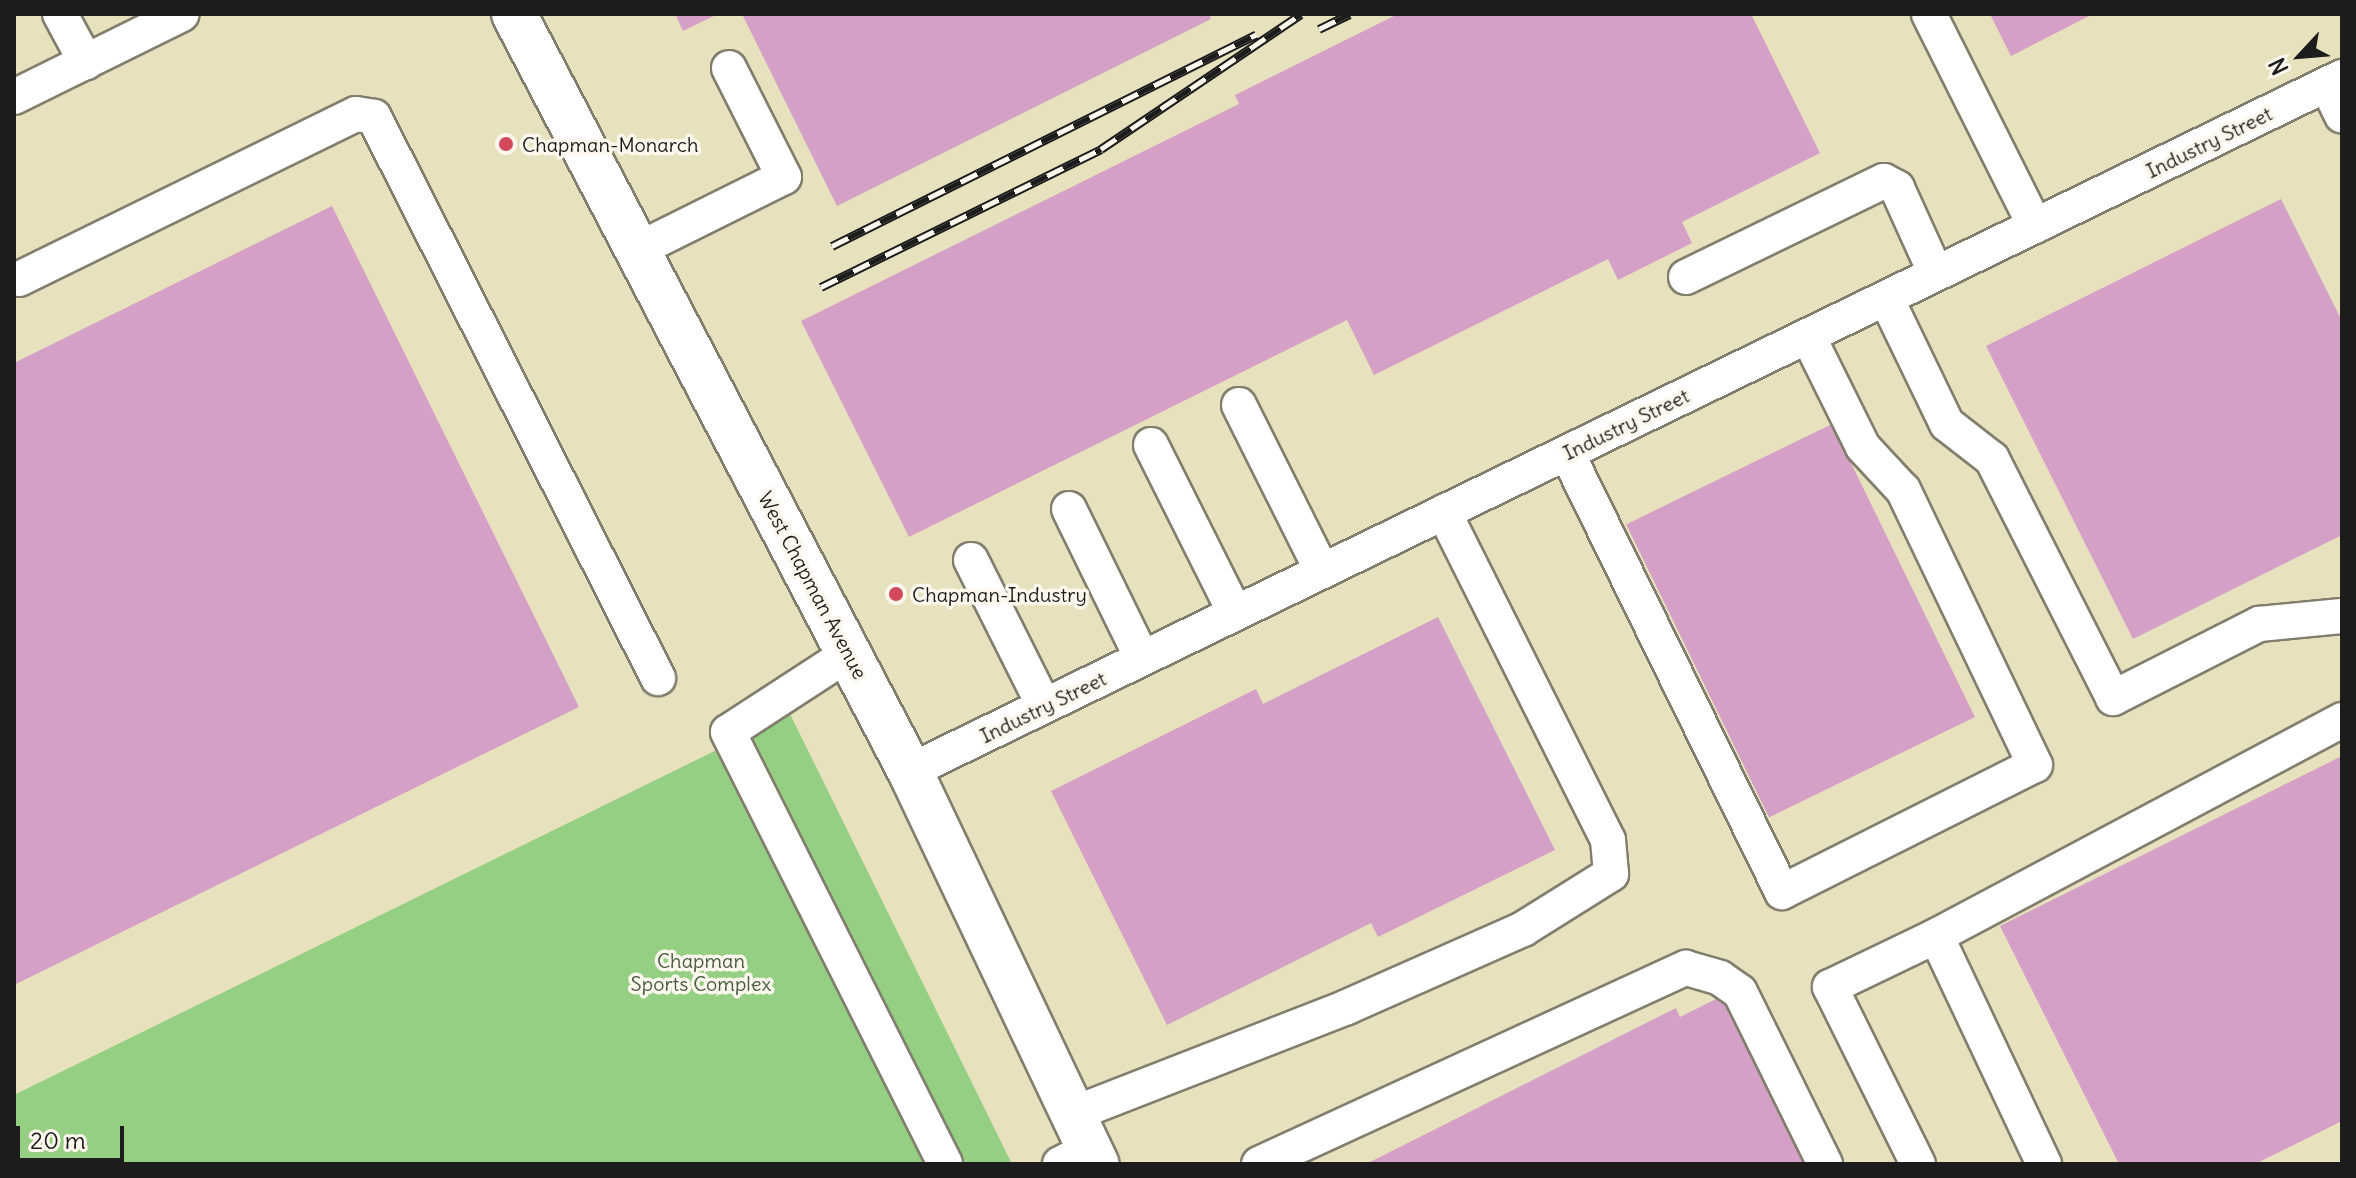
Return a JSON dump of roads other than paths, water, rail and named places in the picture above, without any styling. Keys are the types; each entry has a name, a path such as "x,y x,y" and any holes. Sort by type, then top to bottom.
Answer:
{"main road":[{"name":"West Chapman Avenue","path":"514,14 910,771 1080,1148"}],"street":[{"path":"60,14 86,62"},
{"path":"14,97 182,14"},
{"path":"1929,14 2035,226"},
{"path":"637,250 784,177 729,68"},
{"path":"2334,81 2342,116"},
{"name":"Industry Street","path":"910,771 2334,81"},
{"path":"16,274 356,114 374,117 658,678"},
{"path":"1686,277 1884,181 1897,188 1936,274"},
{"path":"1886,298 1947,424 1992,459 2113,698 2259,624 2342,616"},
{"path":"1567,453 1782,892 2035,765 1903,490 1863,447 1808,336"},
{"path":"1239,405 1322,571"},
{"path":"1151,445 1235,613"},
{"path":"1069,509 1142,658"},
{"path":"1080,1148 1347,1007 1523,929 1611,874 1608,840 1444,512"},
{"path":"971,560 1044,706"},
{"path":"848,654 728,732 945,1164"},
{"path":"1918,1164 1830,987 1936,936 2342,720"},
{"path":"1936,936 2044,1164"},
{"path":"1259,1164 1686,968 1720,978 1740,992 1825,1164"}],"railway":[{"path":"821,287 1101,149 1301,14"},
{"path":"1319,29 1350,14"},
{"path":"832,246 1256,35"}],"place":[{"name":"Chapman-Monarch","path":"506,144"},
{"name":"Chapman-Industry","path":"896,594"}],"park label":[{"name":"Chapman Sports Complex","path":"701,972"}]}
